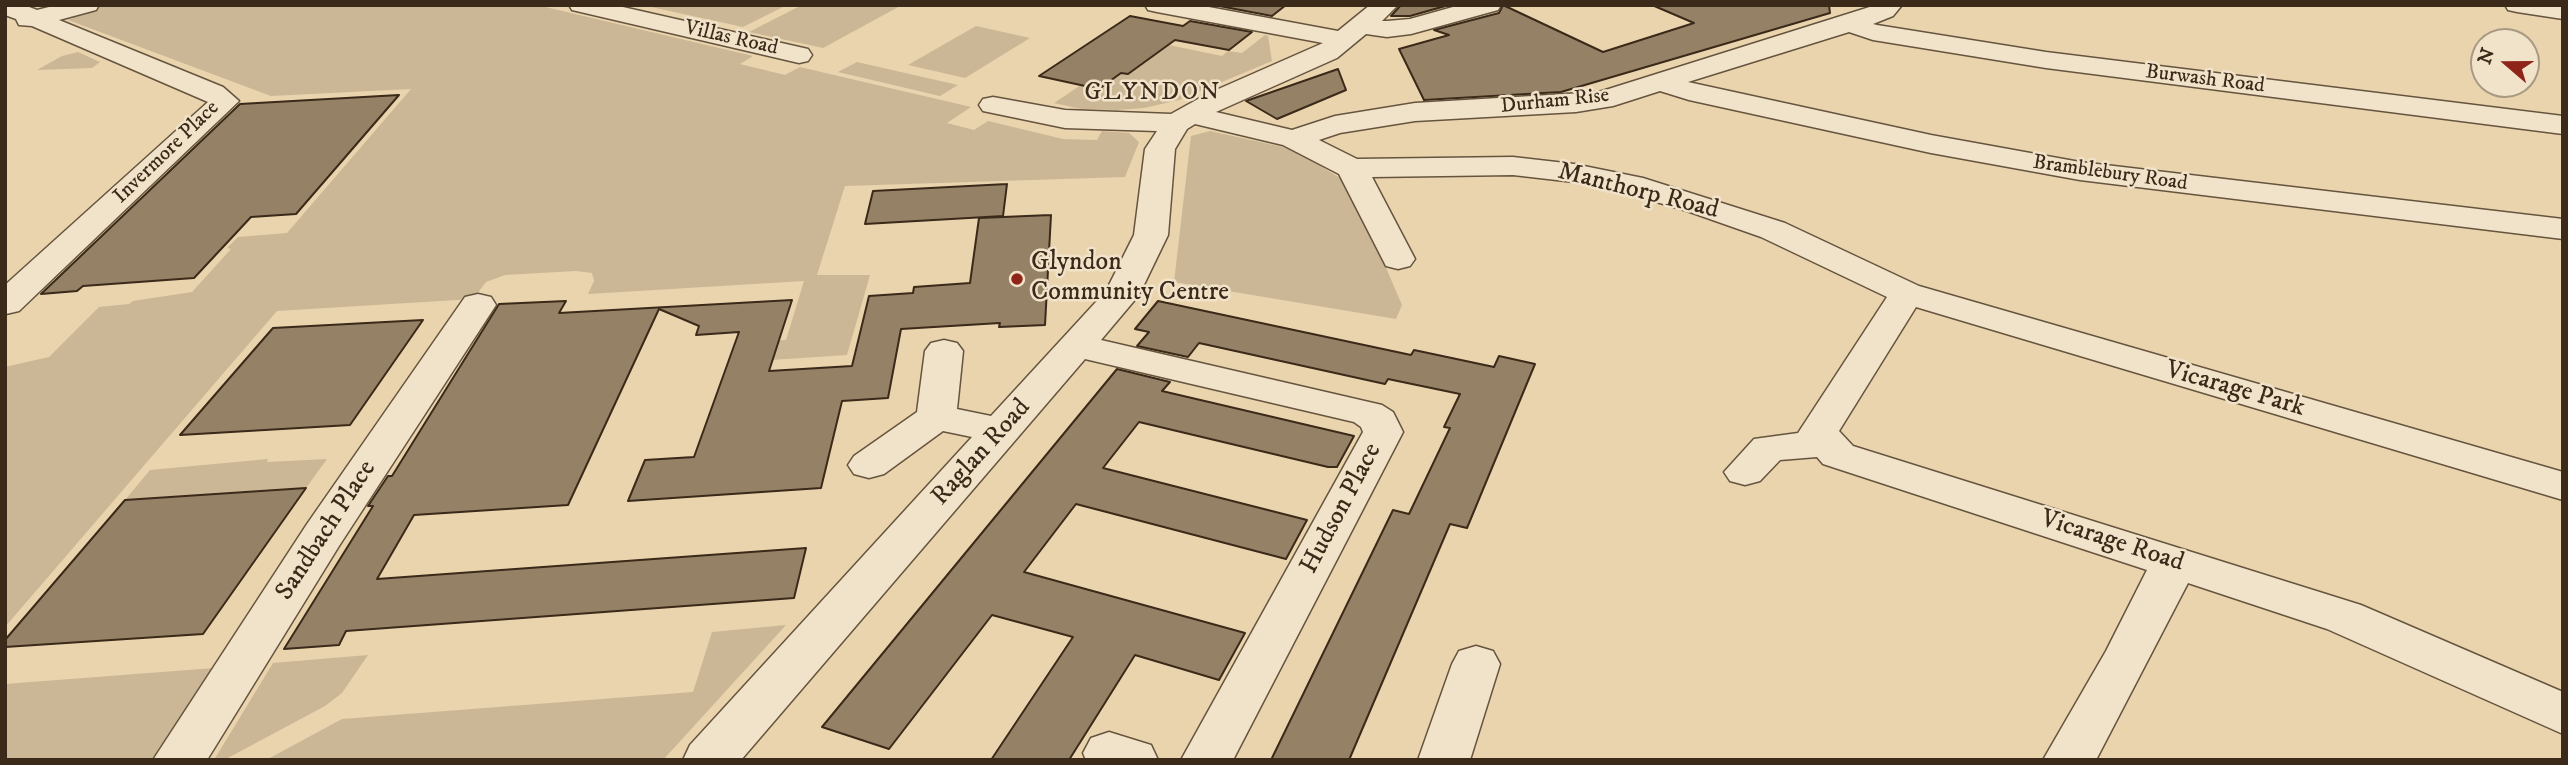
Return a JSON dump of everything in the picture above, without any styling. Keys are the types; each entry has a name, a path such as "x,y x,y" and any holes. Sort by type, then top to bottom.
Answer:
{"street":[{"path":"15,15 87,5"},
{"name":"Villas Road","path":"581,5 799,55"},
{"path":"1157,5 1354,33 1411,26 1489,5"},
{"path":"1183,119 1310,62 1354,33 1386,5"},
{"name":"Durham Rise","path":"1293,139 1335,125 1415,112 1576,104 1603,100 1849,24 1884,11 1890,5"},
{"path":"2517,5 2563,12"},
{"name":"Invermore Place","path":"6,303 225,101 213,93 15,15"},
{"name":"Burwash Road","path":"1849,24 1873,32 2046,60 2563,125"},
{"name":"Bramblebury Road","path":"1663,83 1689,92 1896,137 2080,171 2283,198 2563,229"},
{"path":"993,105 1065,119 1183,119 1265,130 1293,139 1352,168 1398,259"},
{"name":"Raglan Road","path":"709,760 1121,295 1151,235 1160,149 1183,119"},
{"name":"Manthorp Road","path":"1352,168 1513,166 1574,173 1632,185 1773,230 1907,293"},
{"path":"1827,443 1818,432 1907,293"},
{"name":"Vicarage Park","path":"1907,293 2563,486"},
{"name":"Sandbach Place","path":"179,760 323,536 478,305"},
{"name":"Hudson Place","path":"1077,346 1368,413 1379,421 1383,432 1207,760"},
{"path":"869,465 936,416 944,351"},
{"path":"936,416 1002,431"},
{"path":"1745,472 1768,448 1827,443"},
{"name":"Vicarage Road","path":"1827,443 1838,455 2344,617 2563,714"},
{"path":"2069,760 2126,659 2169,575 2172,562"},
{"path":"1444,760 1476,664"}],"shaded area":[{"path":"105,5 537,5 753,56 740,64 785,75 800,67 971,107 947,123 974,130 988,121 1063,139 1097,140 1102,131 1129,133 1139,142 1125,177 845,186 817,275 870,275 847,355 740,362 748,342 786,340 804,281 588,294 594,281 592,273 576,271 505,275 486,282 473,299 277,311 5,627 5,367 49,357 99,307 192,292 231,249 227,248 238,237 287,233 411,89 271,96 68,20"},
{"path":"642,5 787,5 743,27"},
{"path":"802,5 902,5 823,48 749,32"},
{"path":"976,26 1030,38 965,78 908,65"},
{"path":"1265,35 1268,36 1272,61 1179,100 1144,108 1116,110 1081,109 1054,103 1081,85 1099,89 1121,73 1128,74 1143,63 1140,39 1222,56 1228,51 1242,53"},
{"path":"78,52 100,62 92,68 37,70 62,56"},
{"path":"857,62 958,85 940,96 838,72"},
{"path":"1210,131 1292,149 1350,184 1402,305 1396,319 1174,282 1191,136"},
{"path":"268,459 267,462 327,459 306,488 125,500 150,470"},
{"path":"786,625 663,760 266,760 342,719 693,692 712,632"},
{"path":"368,655 342,693 325,706 224,760 214,760 273,663"},
{"path":"214,668 153,760 5,760 5,684"}],"building":[{"path":"1214,5 1286,5 1272,16"},
{"path":"1401,5 1449,5 1410,16 1391,16"},
{"path":"1503,5 1603,52 1694,23 1652,5 1829,5 1830,13 1561,92 1424,100 1399,49 1449,35 1434,30 1499,13"},
{"path":"1130,16 1183,26 1190,21 1252,32 1229,50 1175,40 1128,74 1121,73 1099,89 1039,76"},
{"path":"1338,69 1346,90 1277,119 1246,101"},
{"path":"399,95 296,214 251,217 194,278 83,286 77,291 41,294 240,104"},
{"path":"1007,184 1003,216 865,224 873,191"},
{"path":"1051,215 1045,325 999,327 1000,323 901,329 888,398 842,401 821,488 628,501 645,460 694,457 739,332 696,335 699,326 659,309 568,505 414,515 377,579 806,548 794,598 346,631 339,645 284,649 373,506 368,506 388,476 392,476 499,304 566,301 559,313 792,300 769,371 852,366 869,296 913,293 914,287 970,283 979,218"},
{"path":"1158,301 1411,355 1414,350 1494,367 1499,356 1535,364 1467,528 1450,524 1349,760 1271,760 1393,510 1409,514 1450,428 1444,427 1460,394 1388,379 1385,384 1199,343 1188,357 1137,346 1149,332 1135,329"},
{"path":"423,320 350,425 180,435 273,328"},
{"path":"1117,369 1170,382 1162,391 1354,436 1337,467 1328,467 1139,422 1103,468 1307,520 1286,559 1076,504 1024,572 1245,633 1219,680 1135,655 1069,760 991,760 1073,637 992,615 889,749 822,727"},
{"path":"306,488 203,634 5,647 5,640 125,500"}],"place":[{"name":"Glyndon Community Centre","path":"1017,279"}],"district":[{"name":"GLYNDON","path":"1153,94"}]}
